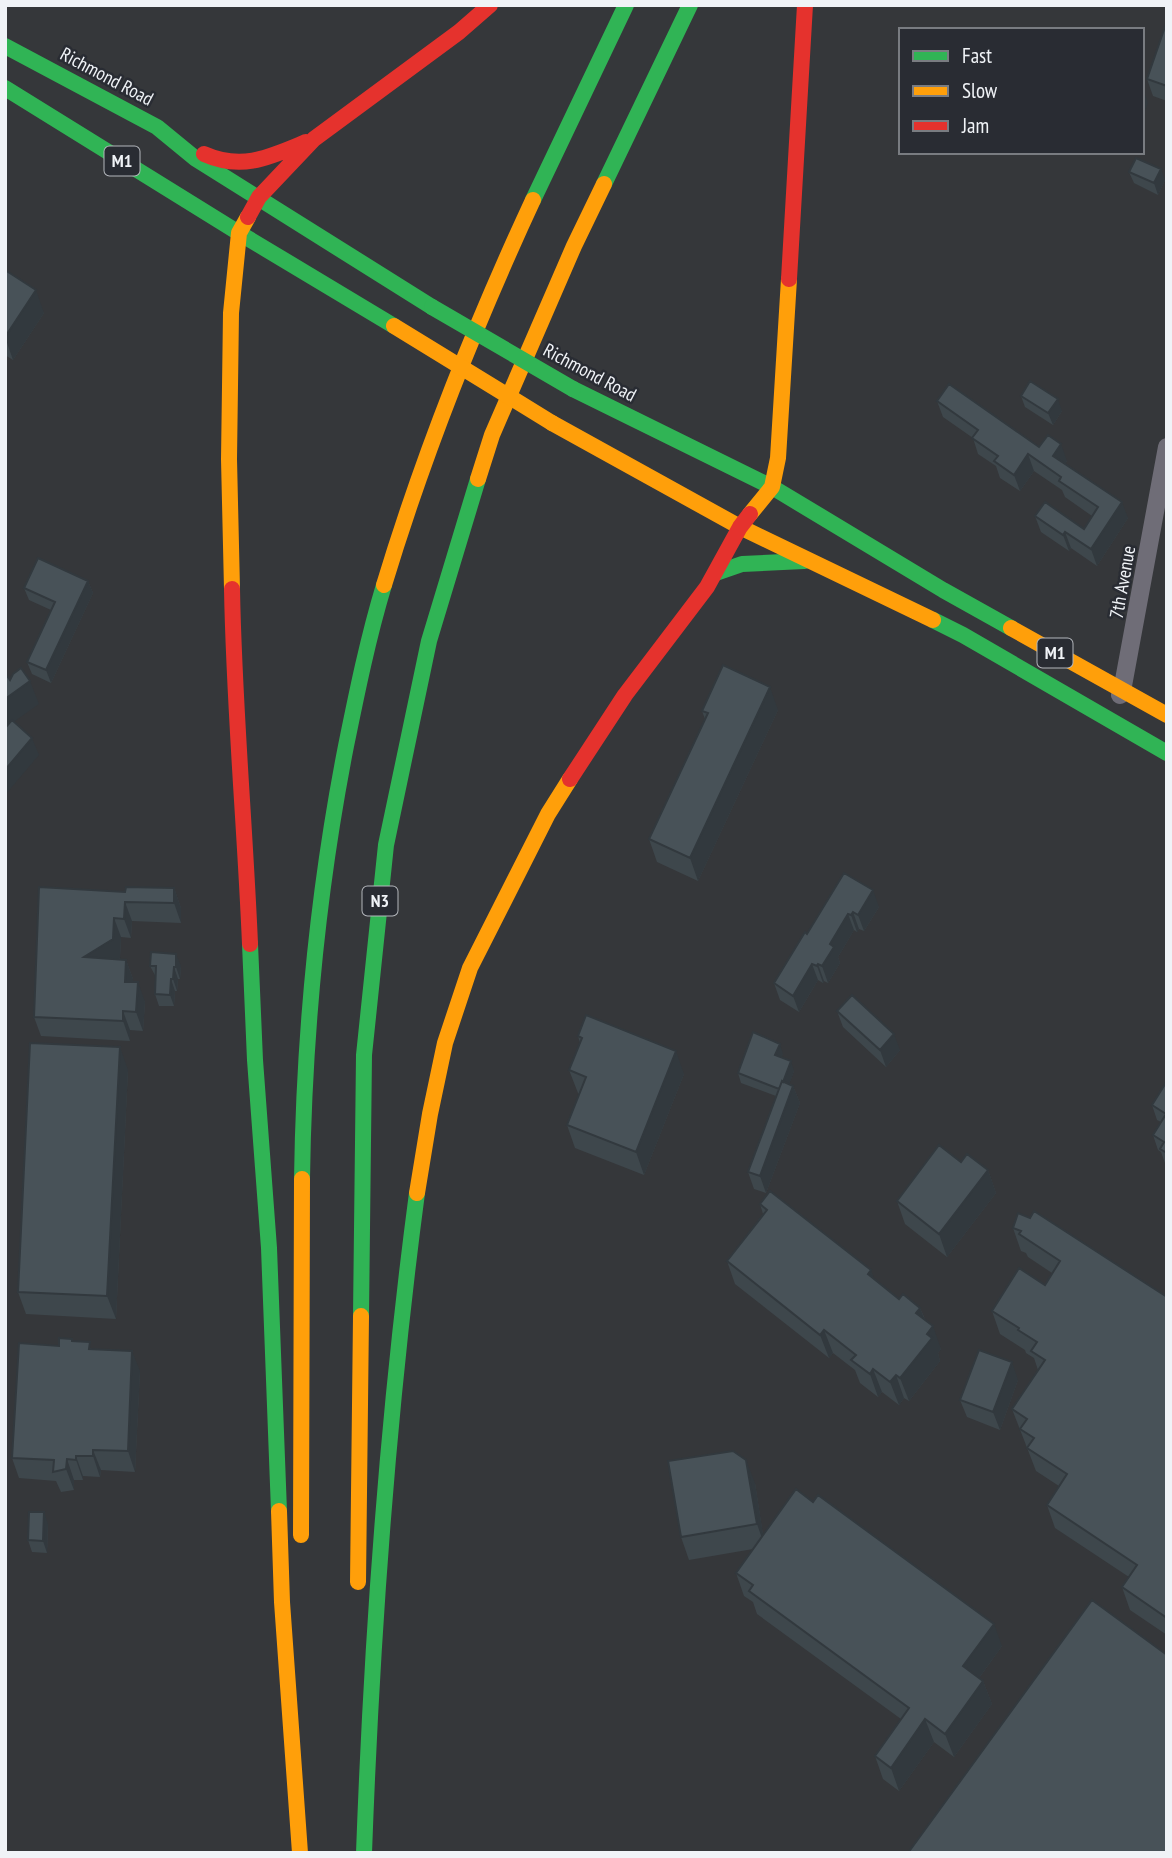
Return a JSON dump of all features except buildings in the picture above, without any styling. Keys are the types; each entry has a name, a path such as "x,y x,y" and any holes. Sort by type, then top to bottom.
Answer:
{"highway":[{"path":"300,1853 282,1602 269,1248 255,1060 246,857 233,665 229,459 231,313 239,233 259,197 314,139 459,32 490,5"},
{"path":"301,1545 302,1181 307,1042 327,851 350,721 375,613 413,490 448,393 521,224 626,5"},
{"name":"N3","path":"358,1596 364,1055 386,845 429,641 492,435 574,246 690,5"},
{"path":"363,1853 369,1714 385,1485 402,1308 418,1182 445,1043 470,968 548,814 625,695 716,573 740,527 772,487 778,458 805,5"},
{"name":"Richmond Road","path":"5,46 157,127 196,159 432,307 573,389 772,487 943,590 1167,715"},
{"name":"M1","path":"5,88 552,423 740,527 963,635 1167,753"},
{"path":"157,127 210,158 238,164 252,163 314,139"},
{"path":"716,573 742,564 807,561"},
{"path":"359,1637 363,1853"},
{"path":"300,1853 301,1643"}],"street":[{"name":"7th Avenue","path":"1105,719 1122,691 1159,535 1167,447"}],"traffic: fast":[{"path":"533,200 626,5"},
{"path":"604,184 690,5"},
{"path":"5,46 157,127 196,159 432,307"},
{"path":"5,88 394,326"},
{"path":"432,307 573,389"},
{"path":"573,389 772,487 1011,628"},
{"path":"361,1316 364,1055 386,845 429,641 478,479"},
{"path":"716,573 742,564 804,561"},
{"path":"302,1179 309,1016 320,907 354,706 384,585"},
{"path":"933,620 1167,753"},
{"path":"250,944 255,1060 269,1248 279,1511"},
{"path":"364,1853 383,1522 417,1193"}],"traffic: slow":[{"path":"478,479 492,435 574,246 604,184"},
{"path":"384,585 452,390 533,200"},
{"path":"232,589 229,459 231,313 239,233 248,217"},
{"path":"750,514 772,487 778,458 789,279"},
{"path":"394,326 552,423"},
{"path":"552,423 740,527 933,620"},
{"path":"1011,628 1167,715"},
{"path":"417,1193 445,1043 470,968 548,814 570,779"},
{"path":"301,1535 302,1179"},
{"path":"358,1582 361,1316"},
{"path":"279,1511 282,1602 300,1853"}],"traffic: jam":[{"path":"248,217 259,197 314,139 459,32 490,5"},
{"path":"789,279 805,5"},
{"path":"204,154 243,162 268,157 306,142"},
{"path":"570,779 625,695 707,587 750,514"},
{"path":"232,589 250,944"}]}
